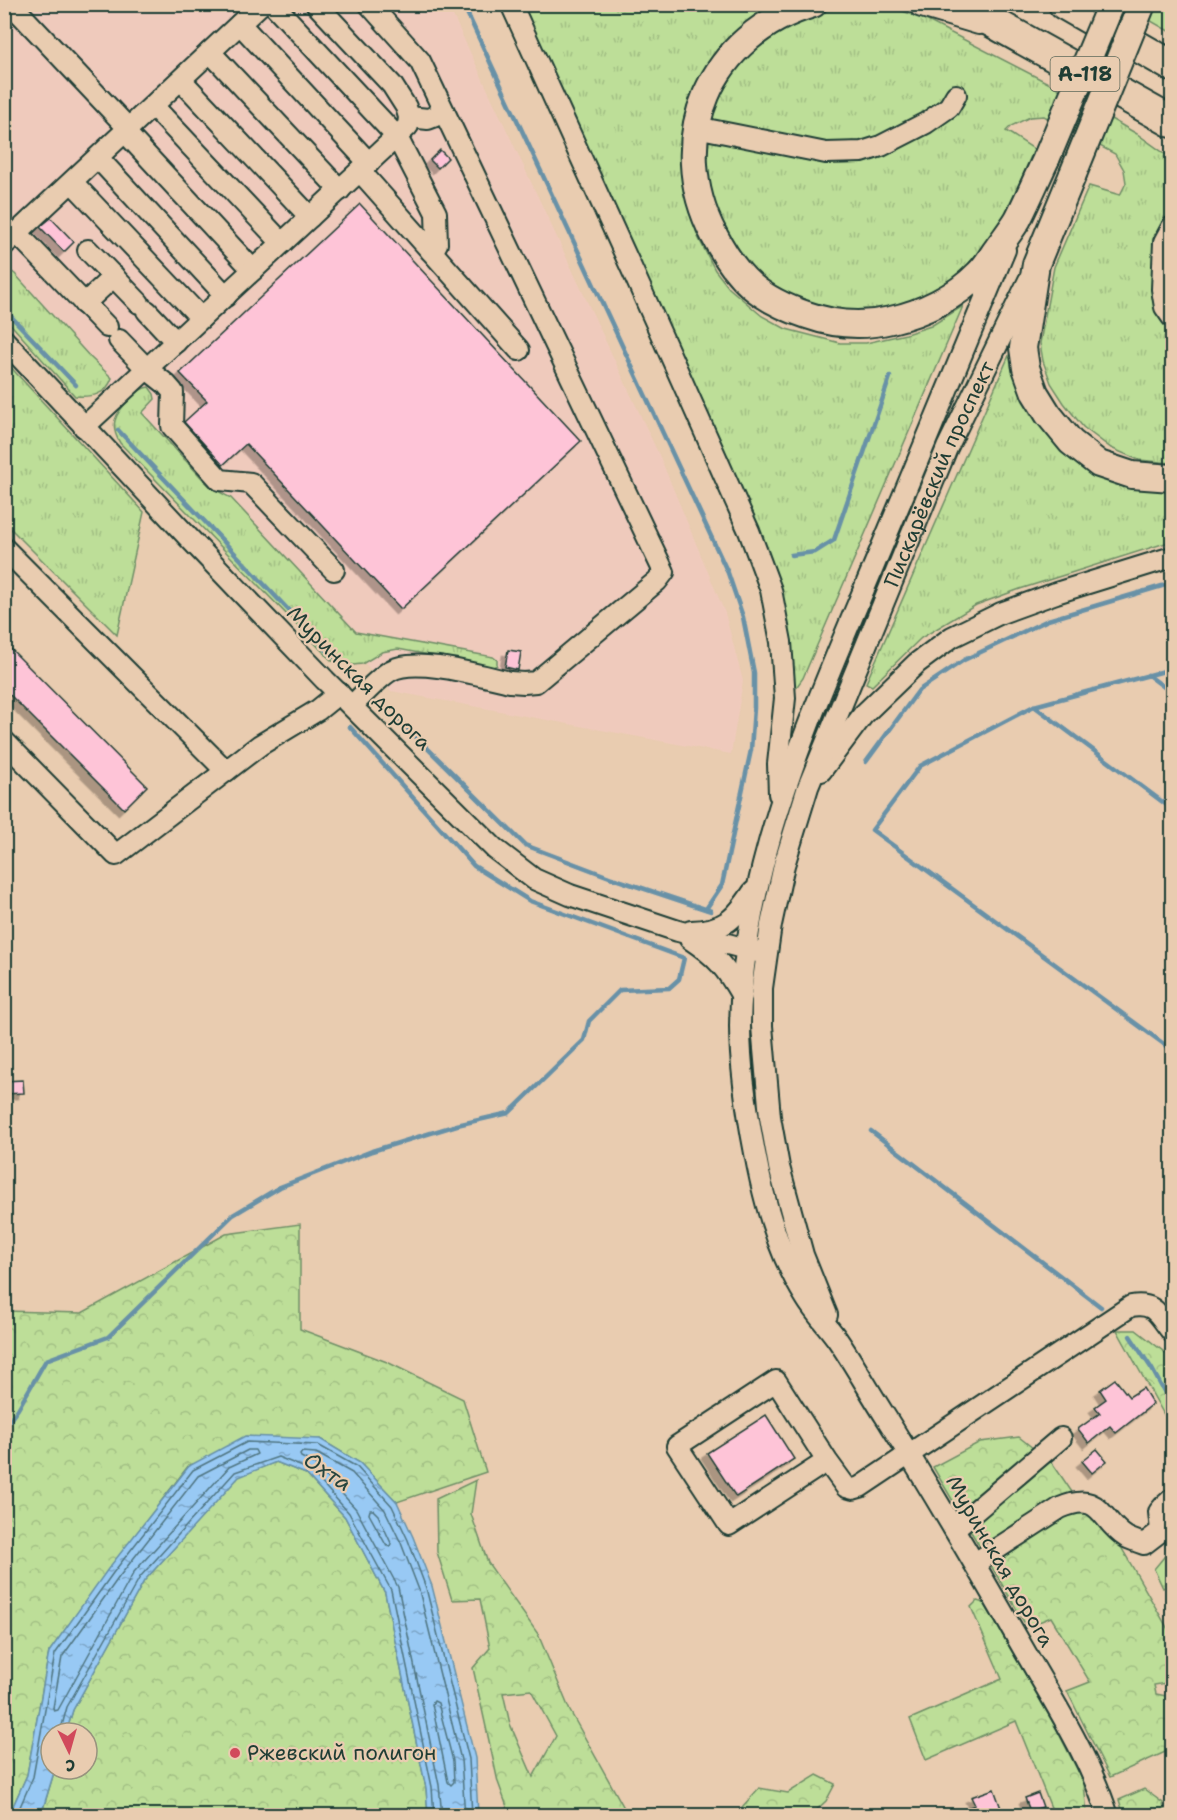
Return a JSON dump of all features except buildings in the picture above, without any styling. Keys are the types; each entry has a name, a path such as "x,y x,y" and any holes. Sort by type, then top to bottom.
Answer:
{"highway":[{"name":"А-118","path":"960,4 1173,122"},
{"name":"А-118","path":"1064,4 1173,66"}],"main road":[{"path":"813,4 772,21 746,40 720,68 711,83 696,127 694,164 698,193 709,225 725,256 738,274 753,288 790,310 842,325 866,325 904,318 942,301 970,282 980,273 1017,221"},
{"path":"922,4 997,26"},
{"name":"Пискарёвский проспект","path":"1017,221 1047,157 1110,4"},
{"name":"Пискарёвский проспект","path":"1036,264 1142,4"},
{"path":"1036,264 1023,348 1026,368 1035,393 1048,414 1071,442 1100,464 1132,475 1173,478"}],"street":[{"path":"11,4 253,270"},
{"path":"261,4 11,239 84,304 147,369 173,392 172,426 220,480 251,483 334,570"},
{"path":"273,4 397,136 436,213 437,244 431,251"},
{"path":"84,427 408,126 409,117 406,107 392,85 316,4"},
{"path":"4,741 116,855 260,745 318,710 345,699 391,671 408,665 428,666 510,682 536,682 649,588 664,572 420,62 369,4"},
{"path":"511,4 744,520 771,590 782,642 785,698 778,764 779,810"},
{"path":"240,24 364,167 431,251 519,350"},
{"path":"210,52 340,190"},
{"path":"181,80 310,217"},
{"path":"696,127 826,153 862,152 881,146 926,123 949,107 956,94"},
{"path":"153,106 282,243"},
{"path":"409,117 428,119 444,113"},
{"path":"98,158 226,296"},
{"path":"72,182 201,318"},
{"name":"Пискарёвский проспект","path":"746,949 758,885 779,810 808,724 1017,221"},
{"path":"1173,227 1164,242 1162,289 1165,307 1173,317"},
{"path":"88,249 176,342"},
{"name":"Пискарёвский проспект","path":"767,953 784,866 808,787 947,448 1036,264"},
{"path":"84,304 114,276"},
{"name":"Муринская дорога","path":"4,340 188,537 495,849 534,879 570,895 678,931 767,953 762,988 762,1026 770,1116 779,1167 803,1255 837,1339"},
{"path":"4,548 225,771"},
{"path":"808,787 863,715 917,663 952,637 1001,613 1056,593 1173,557"},
{"path":"678,931 705,930 722,926 738,914 758,885"},
{"path":"678,931 713,955 729,973 742,996"},
{"name":"Муринская дорога","path":"746,949 740,1029 746,1099 763,1189 792,1274 807,1299 837,1339 975,1563 1084,1754 1108,1815"},
{"path":"827,1461 729,1525 677,1446 777,1381 827,1461 846,1487 853,1489 860,1487 909,1455 1131,1306 1142,1304 1152,1307 1173,1332"},
{"path":"954,1529 1060,1438"},
{"path":"975,1563 1060,1508 1072,1503 1087,1502 1099,1509 1125,1536 1144,1544 1167,1530 1159,1512 1173,1499"}],"shaded area":[{"path":"5,5 448,5 660,457 725,613 743,681 731,754 391,691 126,411 90,357 15,274 5,267"}],"green space":[{"path":"521,5 783,5 711,62 694,92 685,116 680,150 682,179 698,237 715,270 729,288 762,316 786,329 840,343 866,343 906,334 931,326 963,306 803,678 793,692 782,600"},
{"path":"1123,5 1172,5 1172,33"},
{"path":"847,7 894,8 922,18 1052,85 1137,134 1172,159 1172,463 1139,460 1111,448 1083,427 1051,383 1043,361 1040,343 1054,267 1089,186 1120,195 1126,183 1124,170 1115,154 1044,116 1030,117 1006,131 1034,149 1007,213 975,257 952,281 923,301 865,318 794,301 760,278 734,252 706,184 706,139 721,126 711,116 720,96 736,70 758,44 809,14"},
{"path":"5,267 15,274 112,378 106,389 97,394 75,396 5,318"},
{"path":"1014,344 1071,449 1172,485 1172,541 976,605 921,638 872,686 866,683"},
{"path":"4,360 144,512 117,635 5,523"},
{"path":"149,387 155,399 142,413 210,487 231,498 356,632 493,657 497,660 497,665 493,667 398,649 382,652 362,664 353,665 332,661 120,443 114,425 117,415 136,394"},
{"path":"300,1224 300,1329 387,1362 463,1399 486,1472 397,1502 360,1463 320,1439 189,1465 49,1652 27,1775 9,1815 5,1816 5,1311 82,1313 226,1234"},
{"path":"1117,1330 1136,1330 1168,1355 1172,1429"},
{"path":"1019,1437 1053,1464 1078,1501 1117,1540 1169,1631 1172,1682 1154,1685 1156,1694 1172,1697 1172,1749 1110,1777 1067,1691 1090,1682 1051,1617 1027,1627 933,1467 980,1442"},
{"path":"276,1462 306,1474 345,1517 385,1593 426,1788 428,1815 41,1816 51,1781 99,1781 99,1721 70,1721 73,1710 144,1581 239,1476"},
{"path":"476,1480 471,1514 488,1563 538,1634 570,1711 628,1815 510,1815 498,1782 473,1668 490,1648 480,1599 452,1600 437,1552 436,1499","holes":["531,1690 556,1736 533,1777 510,1724 503,1693"]},
{"path":"1172,1550 1172,1584 1163,1588 1154,1569"},
{"path":"977,1601 984,1603 1055,1726 1084,1783 1087,1815 1054,1815 1016,1721 926,1760 910,1719 1002,1679 971,1607"},
{"path":"817,1775 835,1784 826,1801 811,1815 735,1815 759,1788 788,1793"},
{"path":"1144,1789 1163,1803 1166,1815 1124,1815 1119,1800"}],"water":[{"name":"Охта","path":"245,1436 320,1439 360,1463 397,1502 432,1586 475,1758 478,1815 428,1815 426,1788 385,1593 345,1517 306,1474 276,1462 239,1477 144,1581 73,1710 70,1721 39,1721 39,1781 51,1781 41,1815 9,1815 27,1775 49,1652 108,1569 189,1466"}],"waterway":[{"path":"463,4 728,573 743,617 754,673 751,750 722,885 706,909"},
{"path":"4,309 76,385"},
{"path":"791,555 815,552 834,540 890,377"},
{"path":"118,430 333,657"},
{"path":"866,762 919,690 964,660 1048,620 1172,583"},
{"path":"1172,669 1034,706 920,766 872,830 1172,1050"},
{"path":"1148,675 1172,693"},
{"path":"1034,706 1172,809"},
{"path":"400,721 525,845 612,878 711,911"},
{"path":"4,1428 18,1409 46,1360 108,1337 233,1215 280,1187 372,1151 457,1125 509,1113 584,1040 589,1021 620,990 669,988 679,979 684,958 530,901 474,866 350,727"},
{"path":"871,1131 1101,1307"},
{"path":"1130,1336 1152,1369 1172,1406"}],"place":[{"name":"Ржевский полигон","path":"235,1753"}]}
